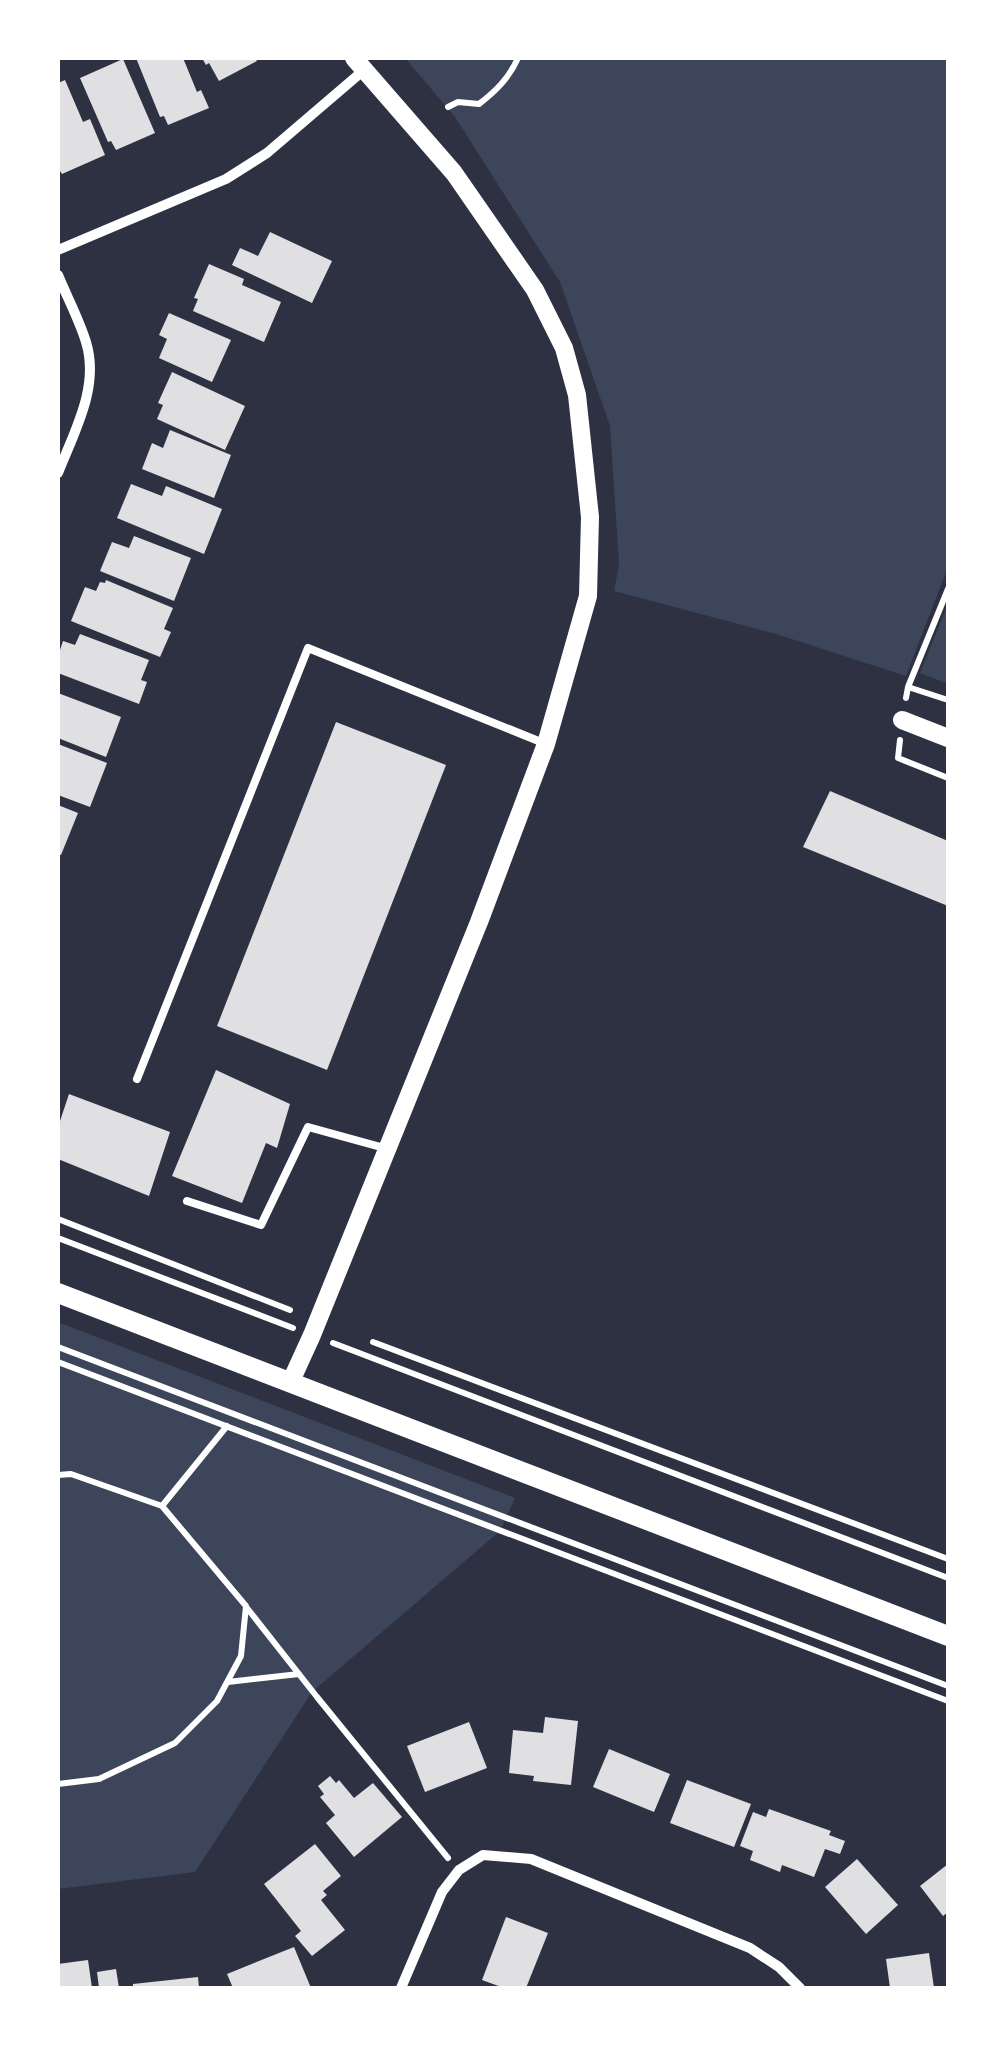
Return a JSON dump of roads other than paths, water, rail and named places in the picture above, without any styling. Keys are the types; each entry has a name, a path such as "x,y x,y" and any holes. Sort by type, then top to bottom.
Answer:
{"main road":[{"path":"58,1293 948,1636"}],"street":[{"path":"58,250 226,179 268,153 359,64 464,188 535,290 564,348 577,396 590,517 588,596 546,744 480,922 291,1382"},
{"path":"58,275 88,346 90,364 86,402 58,473"},
{"path":"902,720 948,738"},
{"path":"401,1988 442,1892 458,1870 482,1855 531,1859 750,1948 780,1967 800,1988"}],"lane":[{"path":"137,1079 308,648 546,744"},
{"path":"187,1201 261,1225 308,1127 388,1149"}]}
